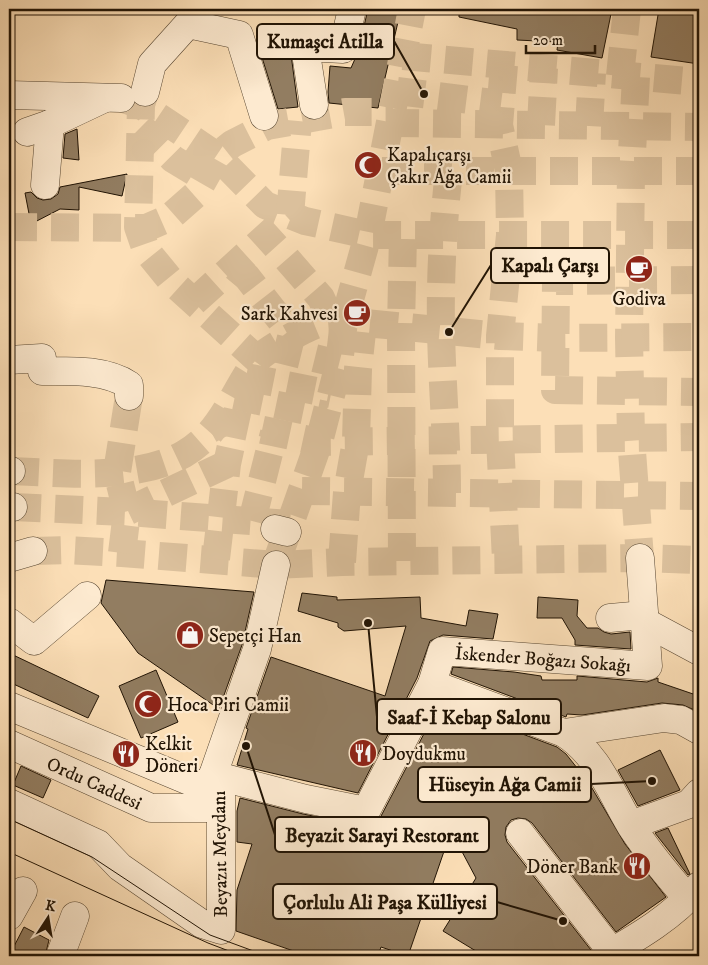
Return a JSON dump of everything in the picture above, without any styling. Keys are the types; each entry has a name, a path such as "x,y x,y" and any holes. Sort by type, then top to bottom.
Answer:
{"street":[{"path":"314,105 305,48 343,48 352,9"},
{"path":"45,185 38,128 125,95 188,24 239,35 264,116"},
{"path":"9,95 125,95"},
{"path":"9,360 42,358 42,371 80,371 121,380 129,385 128,396"},
{"path":"640,558 644,618"},
{"path":"213,789 257,649 276,565"},
{"path":"9,622 34,641 86,596"},
{"path":"610,618 644,618 699,651"},
{"name":"İskender Boğazı Sokağı","path":"213,789 306,799 366,811 432,684 442,651 648,666 644,618"},
{"path":"432,684 564,733 578,742 609,784 631,825 694,892 654,926 609,954 520,833"},
{"name":"Beyazıt Meydanı","path":"9,706 199,785 213,789 221,782 221,930 202,924 120,867 98,844 9,802"},
{"path":"564,733 664,718 681,720 699,730"},
{"name":"Ordu Caddesi","path":"9,744 151,808 213,789"},
{"path":"631,825 689,804 699,793"},
{"path":"9,916 23,892"},
{"path":"60,956 75,916"}],"building":[{"path":"368,9 401,9 378,108 329,103 330,66 351,68 358,52"},
{"path":"459,9 612,9 602,58 557,50 558,42 517,40 517,29 459,17"},
{"path":"659,9 699,9 699,64 651,57"},
{"path":"290,47 298,107 278,109 260,51"},
{"path":"77,129 79,160 63,158 65,134"},
{"path":"127,174 122,196 79,187 79,210 60,209 31,224 25,193 31,192 37,198 43,200 51,199 58,194 60,187"},
{"path":"106,580 254,592 242,645 219,709 138,653 101,603"},
{"path":"302,593 337,597 337,600 420,597 421,618 466,626 469,610 498,614 493,639 443,635 430,641 417,678 358,793 237,765 248,729 246,728 271,657 385,696 406,626 344,631 338,627 338,623 298,611"},
{"path":"538,597 578,600 577,616 587,628 598,628 611,634 630,632 631,649 575,645 575,640 562,618 537,618"},
{"path":"9,653 99,696 88,718 9,682"},
{"path":"453,667 514,672 541,676 542,680 577,680 577,676 647,682 658,678 658,682 699,696 699,712 683,705 662,703 582,715 567,714 566,717 451,674"},
{"name":"Hoca Piri Camii","path":"156,670 178,722 141,738 119,686"},
{"path":"440,703 557,747 566,754 589,783 625,844 666,897 616,932 532,823 526,819 518,818 511,820 506,827 505,835 507,842 591,950 589,956 484,956 443,931 476,878 451,831 408,956 381,947 378,956 308,956 236,931 237,890 252,844 237,842 237,811 240,798 303,814 363,826 372,825 380,818"},
{"path":"660,750 680,790 638,806 618,770"},
{"path":"21,766 51,780 43,798 13,785"},
{"path":"668,828 690,874 688,875 655,833"},
{"path":"24,927 49,940 45,956 9,956"}],"tunnel":[{"path":"279,555 319,442 339,364 344,321 368,235 412,9"},
{"path":"620,76 627,9"},
{"path":"403,56 699,82"},
{"path":"504,65 499,125 509,171 510,235 500,336 500,439 506,560"},
{"path":"541,125 544,68"},
{"path":"589,126 592,73"},
{"path":"636,77 631,171 629,338 631,438 640,558"},
{"path":"397,91 501,104"},
{"path":"145,92 141,105 138,227 146,250 172,282 257,359"},
{"path":"121,98 141,105 217,156 265,205 305,221 368,235 699,235"},
{"path":"9,227 146,228 169,218 195,195 217,156 232,144 267,126 345,112 393,112"},
{"path":"194,302 290,215 298,121"},
{"path":"391,123 699,127"},
{"path":"141,127 173,159 204,178"},
{"path":"382,171 699,171"},
{"path":"447,493 441,310 442,250 449,171"},
{"path":"402,561 401,327 403,235"},
{"path":"287,259 321,298 332,322"},
{"path":"235,267 247,277 293,336"},
{"path":"699,280 556,281 555,390 699,392"},
{"path":"11,471 76,474 122,472 165,463 184,454 208,435 260,357 296,334 324,322 344,321 500,336 556,338 699,337"},
{"path":"342,562 347,492 356,441 358,369 362,332"},
{"path":"274,348 339,364"},
{"path":"246,377 331,394"},
{"path":"122,553 127,512 117,472 129,396"},
{"path":"235,396 326,415"},
{"path":"221,421 319,442 699,437"},
{"path":"216,559 227,464 232,441 221,421"},
{"path":"252,521 274,433"},
{"path":"128,511 227,464"},
{"path":"302,491 699,496"},
{"path":"13,507 127,512 290,524"},
{"path":"33,551 67,550 122,553 276,565 342,562 640,558 699,560"}],"tram line":[{"path":"9,819 92,857 210,935 267,956"},
{"path":"9,852 208,943 242,956"}],"place":[{"name":"Kumaşci Atilla","path":"424,94"},
{"name":"Kapalıçarşı Çakır Ağa Camii","path":"368,165"},
{"name":"Godiva","path":"639,269"},
{"name":"Sark Kahvesi","path":"357,313"},
{"name":"Kapalı Çarşı","path":"449,332"},
{"name":"Saaf-İ Kebap Salonu","path":"368,623"},
{"name":"Sepetçi Han","path":"190,635"},
{"name":"Hoca Piri Camii","path":"148,704"},
{"name":"Beyazit Sarayi Restorant","path":"246,746"},
{"name":"Doydukmu","path":"363,753"},
{"name":"Kelkit Döneri","path":"126,754"},
{"name":"Hüseyin Ağa Camii","path":"652,781"},
{"name":"Döner Bank","path":"637,866"},
{"name":"Çorlulu Ali Paşa Külliyesi","path":"563,921"}]}
